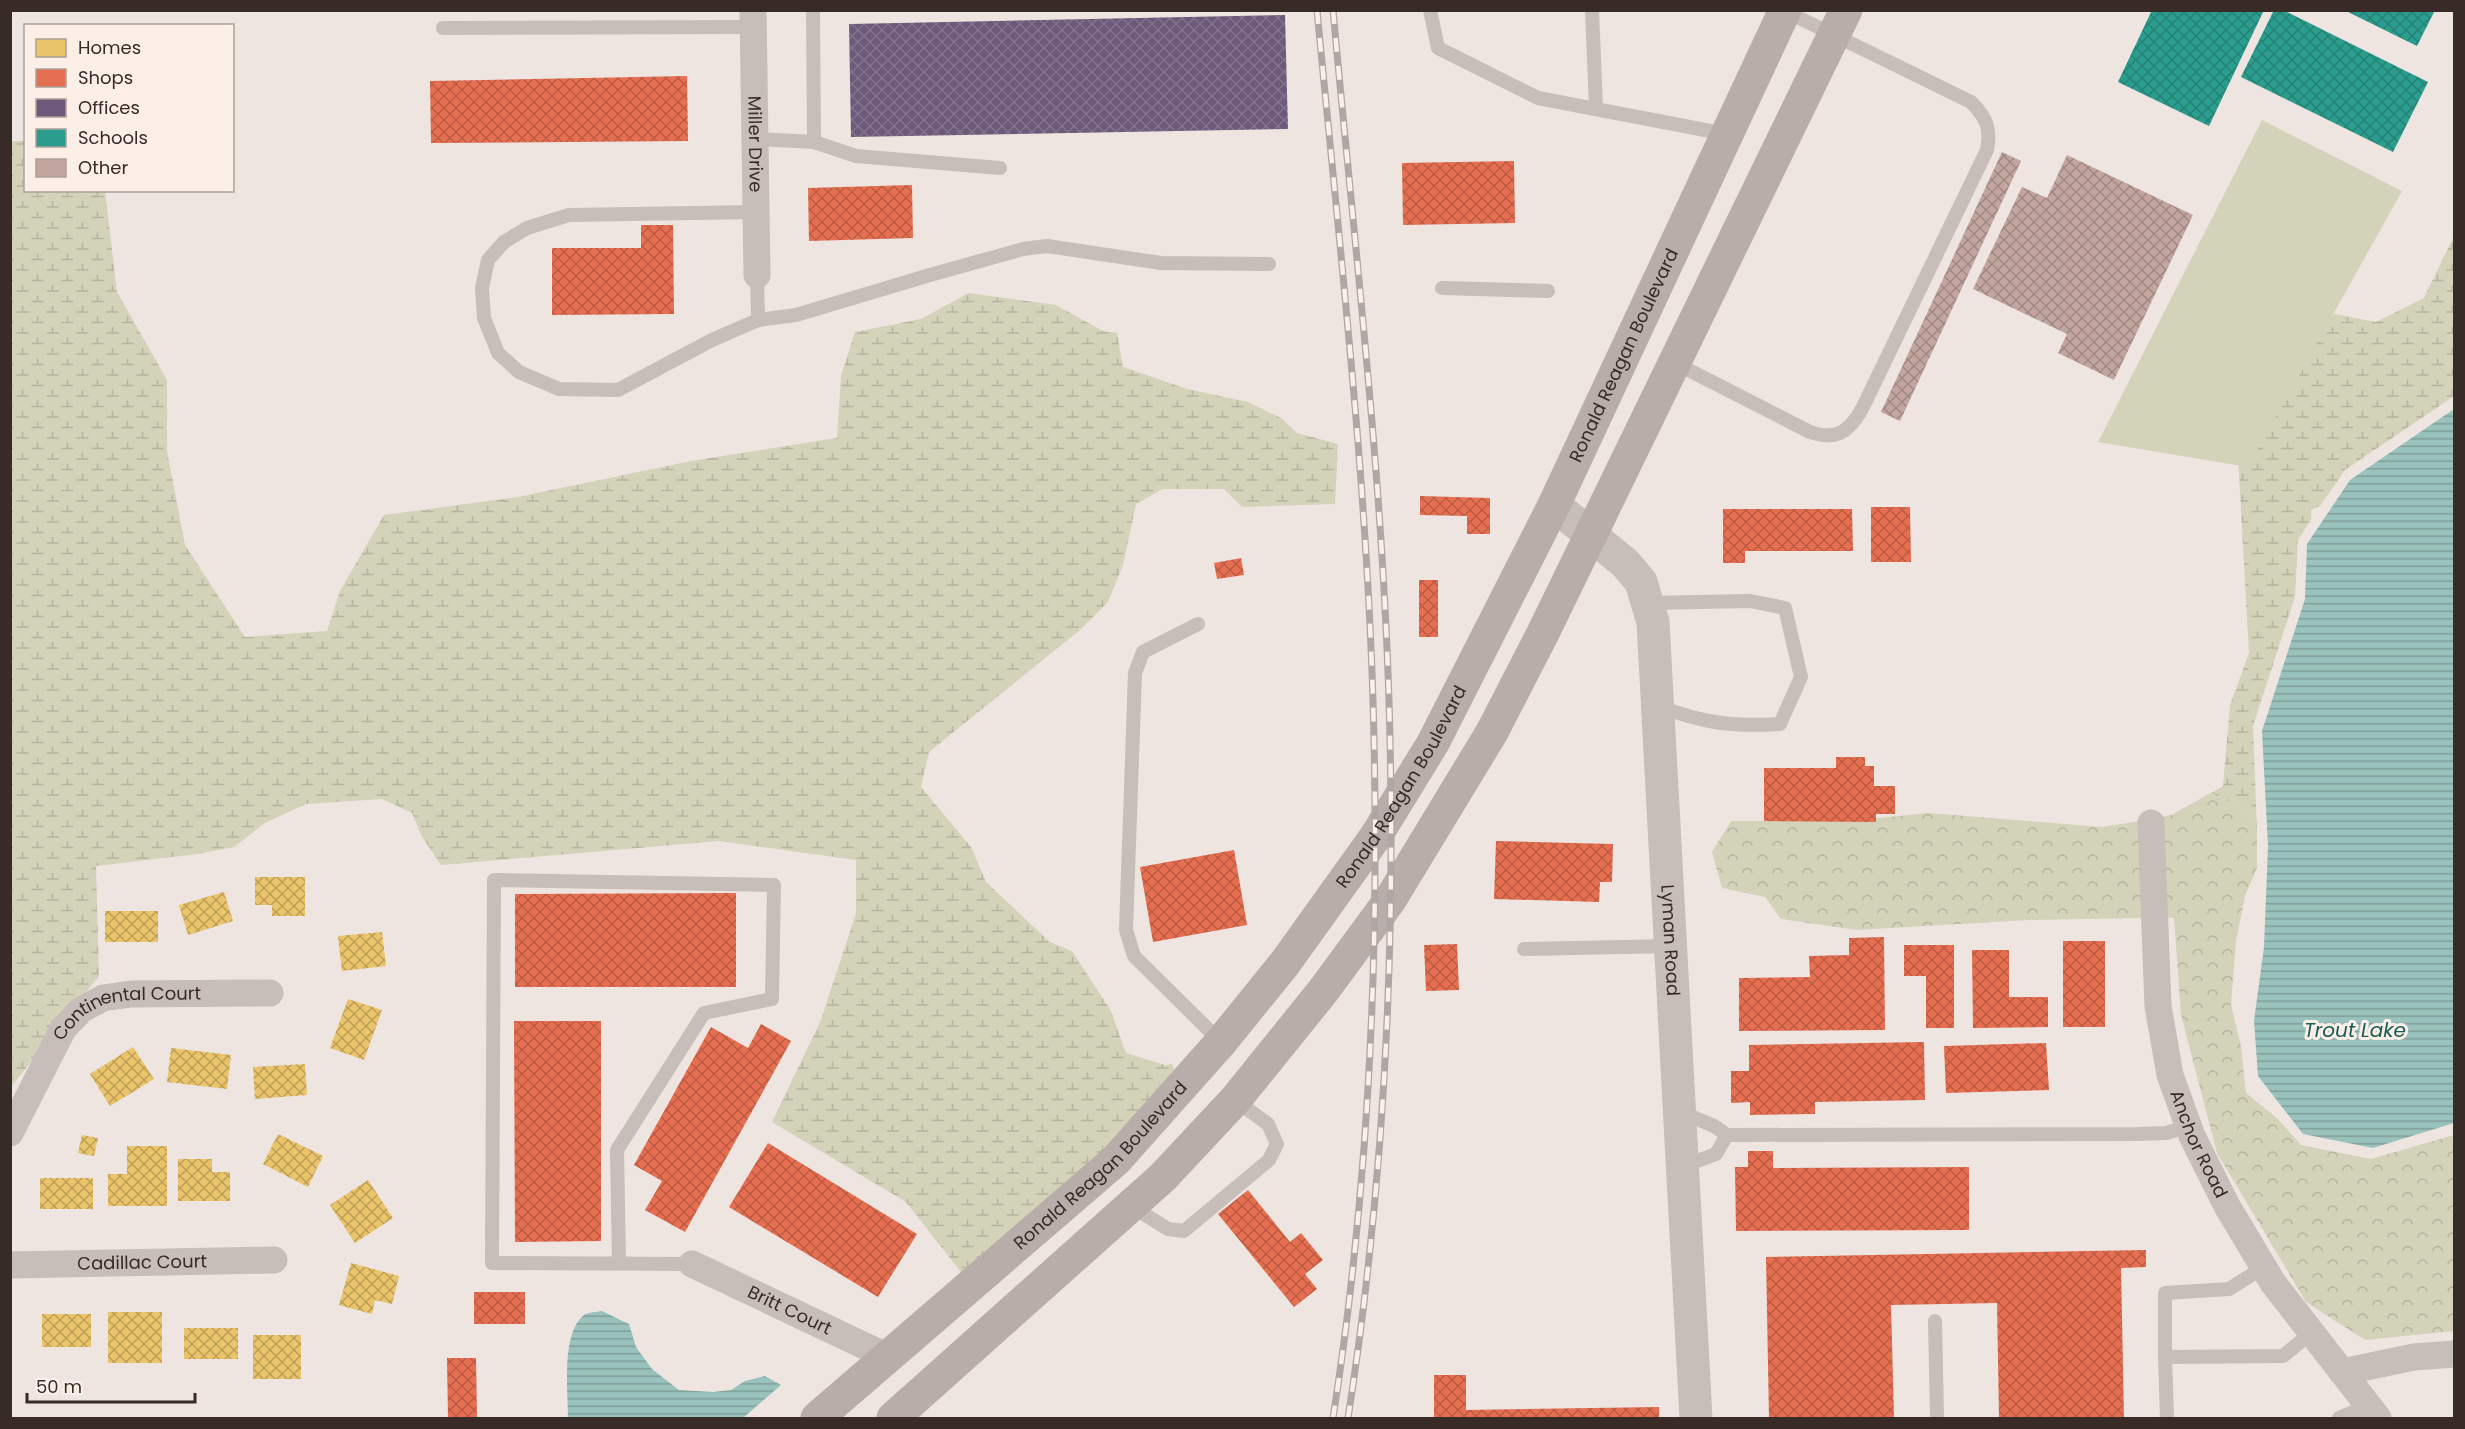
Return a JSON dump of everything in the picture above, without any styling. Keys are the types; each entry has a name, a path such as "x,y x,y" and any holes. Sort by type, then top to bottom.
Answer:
{"main road":[{"name":"Ronald Reagan Boulevard","path":"817,1419 1116,1160 1221,1042 1285,963 1376,836 1433,743 1554,505 1785,11"},
{"path":"893,1419 1163,1177 1236,1100 1323,992 1390,900 1492,732 1840,23"}],"street":[{"name":"Miller Drive","path":"753,19 757,275"},
{"name":"Lyman Road","path":"1554,505 1625,563 1641,582 1653,622 1696,1419"},
{"name":"Anchor Road","path":"2151,823 2158,1006 2170,1075 2189,1126 2227,1206 2264,1267 2373,1412"},
{"name":"Continental Court","path":"10,1133 63,1029 81,1011 103,998 131,994 270,993"},
{"name":"Cadillac Court","path":"10,1265 274,1260"},
{"name":"Britt Court","path":"692,1264 888,1357"},
{"path":"2342,1372 2414,1357 2454,1354"}],"lane":[{"path":"813,10 814,142"},
{"path":"1430,10 1438,48 1538,98 1726,134"},
{"path":"1592,10 1596,108"},
{"path":"1673,362 1822,436 1835,436 1847,431 1862,409 1987,150 1990,135 1988,122 1971,102 1840,23 1785,11"},
{"path":"443,28 753,19"},
{"path":"754,139 814,142 856,156 1000,168"},
{"path":"756,213 569,215 527,228 504,242 488,260 482,288 484,318 498,353 519,372 559,389 618,390 712,340 758,320 796,315 1023,249 1047,246 1161,262 1269,264"},
{"path":"757,275 758,320"},
{"path":"1443,288 1548,291"},
{"path":"1647,603 1750,601 1785,608 1802,677 1780,724 1742,726 1695,720 1658,706"},
{"path":"1198,624 1143,652 1135,673 1126,930 1134,956 1221,1042"},
{"path":"619,1264 617,1150 704,1013 772,999 774,885 494,880 492,1263 619,1264 692,1264"},
{"path":"1524,949 1671,946"},
{"path":"1131,1206 1168,1229 1184,1231 1269,1160 1277,1144 1268,1124 1236,1100"},
{"path":"1681,1112 1714,1126 1727,1135 2138,1134 2166,1133 2189,1126"},
{"path":"1684,1166 1716,1154 1727,1135"},
{"path":"2167,1419 2165,1293 2229,1289 2264,1267"},
{"path":"1935,1322 1936,1419"},
{"path":"2165,1357 2283,1356 2312,1332"},
{"path":"2339,1419 2373,1412"}],"green space":[{"path":"2262,120 2402,191 2248,467 2098,442"},
{"path":"11,141 24,141 24,192 105,192 117,292 167,380 167,451 185,545 245,637 327,631 340,591 384,515 518,497 691,461 837,438 841,376 855,332 921,319 969,293 1056,305 1103,331 1117,333 1123,367 1187,389 1248,402 1281,418 1297,433 1338,444 1335,504 1242,507 1224,489 1163,489 1136,504 1123,565 1108,602 1080,630 929,752 921,787 971,847 986,882 1050,942 1072,951 1111,1011 1126,1053 1165,1065 1172,1064 1176,1074 1109,1150 964,1276 906,1202 772,1122 821,1020 856,913 856,860 719,841 441,865 422,837 412,813 382,799 306,804 265,823 234,847 198,854 96,866 99,976 11,1087"},
{"path":"2454,236 2454,396 2345,470 2320,506 2311,510 2311,520 2298,540 2295,597 2253,726 2257,829 2249,812 2211,793 2223,786 2230,705 2249,653 2237,439 2325,312 2376,322 2424,298"},
{"path":"2211,793 2249,812 2257,829 2257,868 2245,896 2236,941 2231,1005 2241,1046 2246,1093 2278,1119 2301,1145 2371,1159 2454,1135 2454,1331 2365,1340 2306,1302 2217,1153 2181,1015 2174,918 2165,917 2163,817"},
{"path":"1928,813 2102,827 2140,821 2142,918 2029,920 1857,930 1781,919 1765,897 1722,888 1712,852 1731,821 1850,821"}],"water":[{"name":"Trout Lake","path":"2454,409 2454,1123 2373,1148 2303,1134 2258,1076 2254,1021 2264,947 2268,846 2262,731 2305,599 2307,544 2350,480"},
{"path":"602,1311 629,1324 636,1347 652,1369 679,1390 713,1392 731,1390 745,1381 765,1376 781,1385 743,1418 568,1418 567,1363 572,1335 577,1323 584,1315"}],"building: Homes":[{"path":"255,877 305,877 305,916 272,916 272,905 255,905"},
{"path":"224,892 233,921 188,935 179,905"},
{"path":"105,911 158,911 158,942 105,942"},
{"path":"382,932 386,966 342,971 338,936"},
{"path":"348,999 382,1010 364,1060 330,1048"},
{"path":"133,1047 154,1079 110,1106 90,1074"},
{"path":"171,1048 231,1055 227,1089 167,1082"},
{"path":"305,1064 307,1095 255,1099 253,1067"},
{"path":"278,1134 323,1156 308,1187 263,1164"},
{"path":"82,1135 98,1138 94,1156 78,1153"},
{"path":"127,1146 167,1146 167,1206 108,1206 108,1174 127,1174"},
{"path":"178,1159 212,1159 212,1172 230,1172 230,1201 178,1201"},
{"path":"40,1178 93,1178 93,1209 40,1209"},
{"path":"368,1180 393,1218 355,1243 330,1205"},
{"path":"351,1263 399,1276 392,1304 375,1300 372,1314 339,1305"},
{"path":"108,1312 162,1312 162,1363 108,1363"},
{"path":"42,1314 91,1314 91,1347 42,1347"},
{"path":"184,1328 238,1328 238,1359 184,1359"},
{"path":"253,1335 301,1335 301,1379 253,1379"}],"building: Shops":[{"path":"687,76 688,141 431,143 430,81"},
{"path":"1514,161 1515,223 1403,225 1402,163"},
{"path":"912,185 913,238 809,241 808,188"},
{"path":"641,225 673,225 674,314 552,315 552,248 641,248"},
{"path":"1420,496 1490,498 1490,534 1467,534 1467,516 1420,515"},
{"path":"1871,507 1910,507 1911,562 1871,562"},
{"path":"1723,509 1852,509 1853,551 1745,551 1745,563 1723,563"},
{"path":"1241,558 1244,575 1217,579 1214,563"},
{"path":"1419,580 1438,580 1438,637 1419,637"},
{"path":"1836,757 1865,757 1865,766 1874,766 1874,786 1895,786 1895,814 1876,814 1876,822 1764,821 1764,768 1836,768"},
{"path":"1496,841 1613,844 1612,882 1600,882 1599,902 1494,899"},
{"path":"1234,850 1247,925 1153,942 1140,867"},
{"path":"736,893 736,987 515,987 515,894"},
{"path":"1884,937 1885,1030 1739,1031 1739,978 1810,977 1809,956 1849,955 1849,938"},
{"path":"2063,941 2105,941 2105,1027 2063,1027"},
{"path":"1457,944 1459,990 1426,991 1424,945"},
{"path":"1904,945 1954,945 1954,1028 1926,1028 1926,976 1904,976"},
{"path":"1972,950 2009,950 2009,997 2048,997 2048,1027 1973,1028"},
{"path":"514,1021 601,1021 601,1241 515,1242"},
{"path":"761,1024 791,1041 685,1232 645,1210 662,1181 634,1165 711,1027 748,1048"},
{"path":"1924,1042 1925,1100 1815,1102 1815,1114 1750,1115 1750,1102 1731,1103 1731,1071 1749,1071 1749,1045"},
{"path":"2046,1043 2049,1090 1946,1093 1944,1046"},
{"path":"768,1143 917,1234 878,1297 729,1207"},
{"path":"1748,1151 1773,1151 1773,1168 1969,1167 1969,1230 1736,1231 1735,1167 1748,1167"},
{"path":"1248,1190 1290,1242 1301,1233 1323,1260 1305,1274 1317,1289 1294,1307 1218,1214"},
{"path":"2146,1250 2146,1267 2121,1268 2124,1418 1999,1418 1997,1303 1891,1305 1894,1418 1769,1418 1766,1257"},
{"path":"474,1292 525,1292 525,1324 474,1324"},
{"path":"447,1358 476,1358 477,1418 448,1418"},
{"path":"1434,1375 1466,1375 1466,1410 1659,1407 1659,1418 1434,1418"}],"building: Offices":[{"path":"1285,15 1288,129 851,137 849,24"}],"building: Schools":[{"path":"2152,10 2264,10 2209,126 2118,82"},
{"path":"2274,10 2283,10 2428,82 2393,152 2241,77"},
{"path":"2344,10 2435,10 2417,46"}],"building: Other":[{"path":"2002,152 2021,161 1900,421 1881,412"},
{"path":"2067,155 2193,215 2114,380 2058,353 2067,334 1973,289 2022,187 2047,198"}],"railway":[{"path":"1317,10 1360,466 1371,648 1375,824 1375,909 1363,1165 1355,1250 1333,1418"},
{"path":"1333,10 1376,466 1387,648 1391,824 1388,995 1378,1165 1360,1334 1348,1418"}]}
